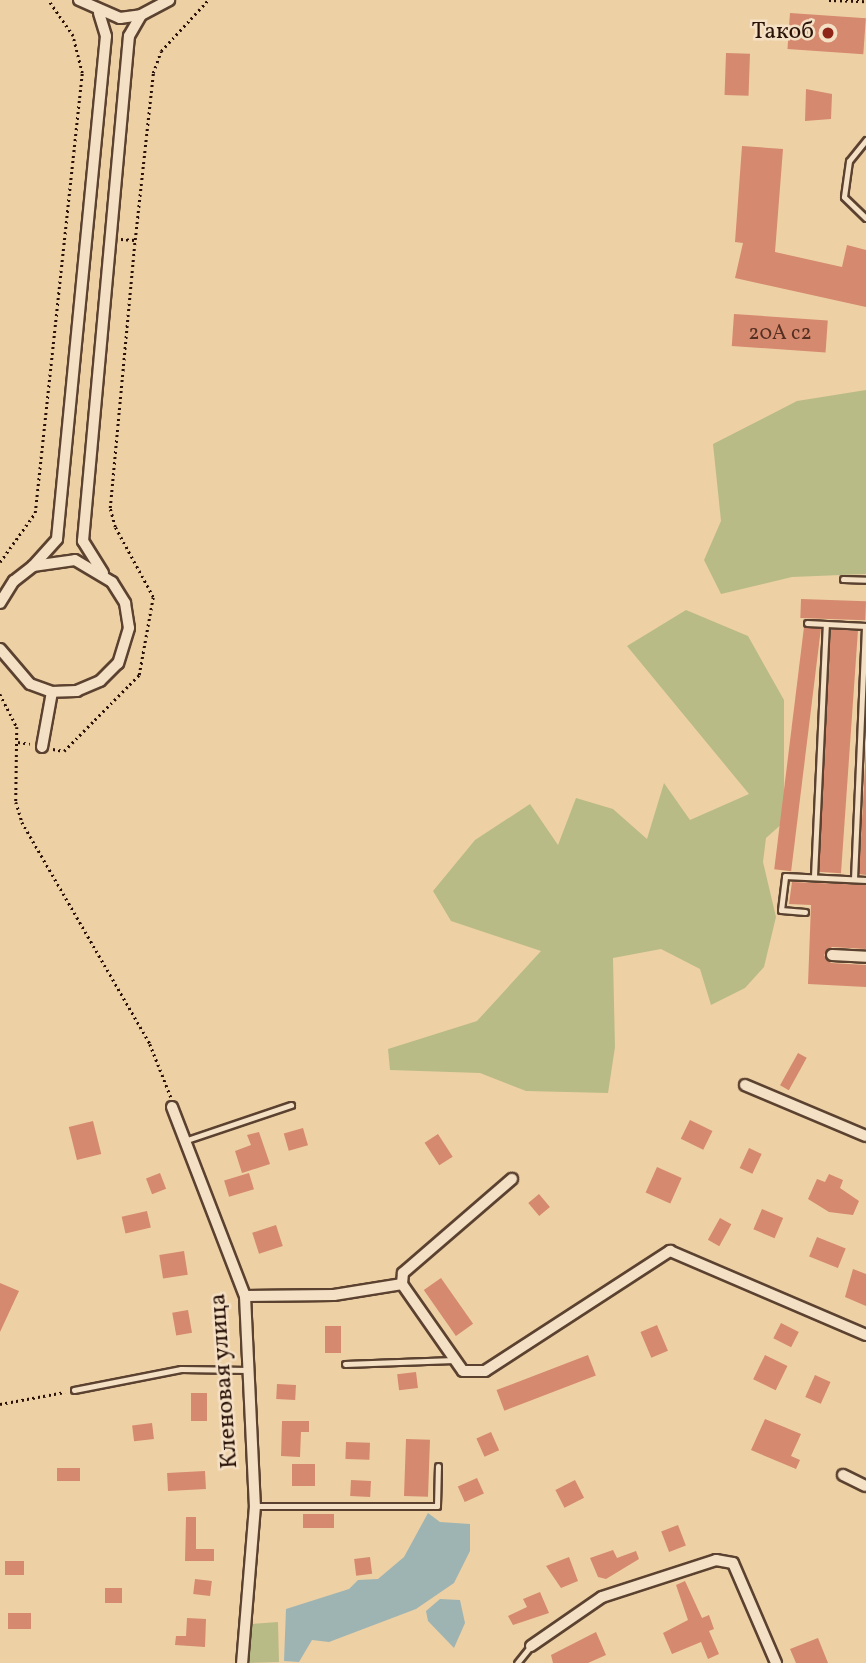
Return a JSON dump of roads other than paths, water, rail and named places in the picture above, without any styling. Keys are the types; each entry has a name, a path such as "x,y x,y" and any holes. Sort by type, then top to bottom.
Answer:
{"street":[{"path":"79,0 99,13 141,16"},
{"path":"0,649 20,677 52,692 89,687 110,673 124,652 129,628 125,603 83,541 129,36 141,16 169,0"},
{"path":"0,603 14,580 33,566 57,539 106,36 99,13"},
{"path":"33,566 75,560 103,573"},
{"path":"42,747 52,692"},
{"path":"832,955 866,957"},
{"path":"745,1085 866,1136"},
{"name":"Кленовая улица","path":"172,1107 245,1296 255,1506 242,1663"},
{"path":"512,1179 403,1273 402,1284 463,1371 485,1371 670,1251 866,1335"},
{"path":"245,1296 334,1295 402,1284"},
{"path":"843,1475 866,1486"},
{"path":"531,1646 602,1597 716,1560 733,1563 776,1663"}],"lane":[{"path":"866,141 849,161 844,197 866,218"},
{"path":"844,579 866,580"},
{"path":"807,623 865,626 854,879"},
{"path":"814,876 826,624"},
{"path":"805,912 781,910 785,876 866,880"},
{"path":"184,1141 291,1105"},
{"path":"345,1364 454,1360"},
{"path":"74,1391 181,1369 248,1370"},
{"path":"255,1506 437,1506 438,1466"},
{"path":"517,1663 531,1646"}],"water":[{"path":"428,1513 440,1522 470,1524 470,1551 454,1583 416,1609 329,1642 312,1640 299,1662 284,1661 286,1609 349,1589 358,1580 378,1579 404,1557"},
{"path":"440,1599 460,1600 465,1623 454,1648 428,1621 426,1611"}],"place":[{"name":"Такоб","path":"828,33"}]}
